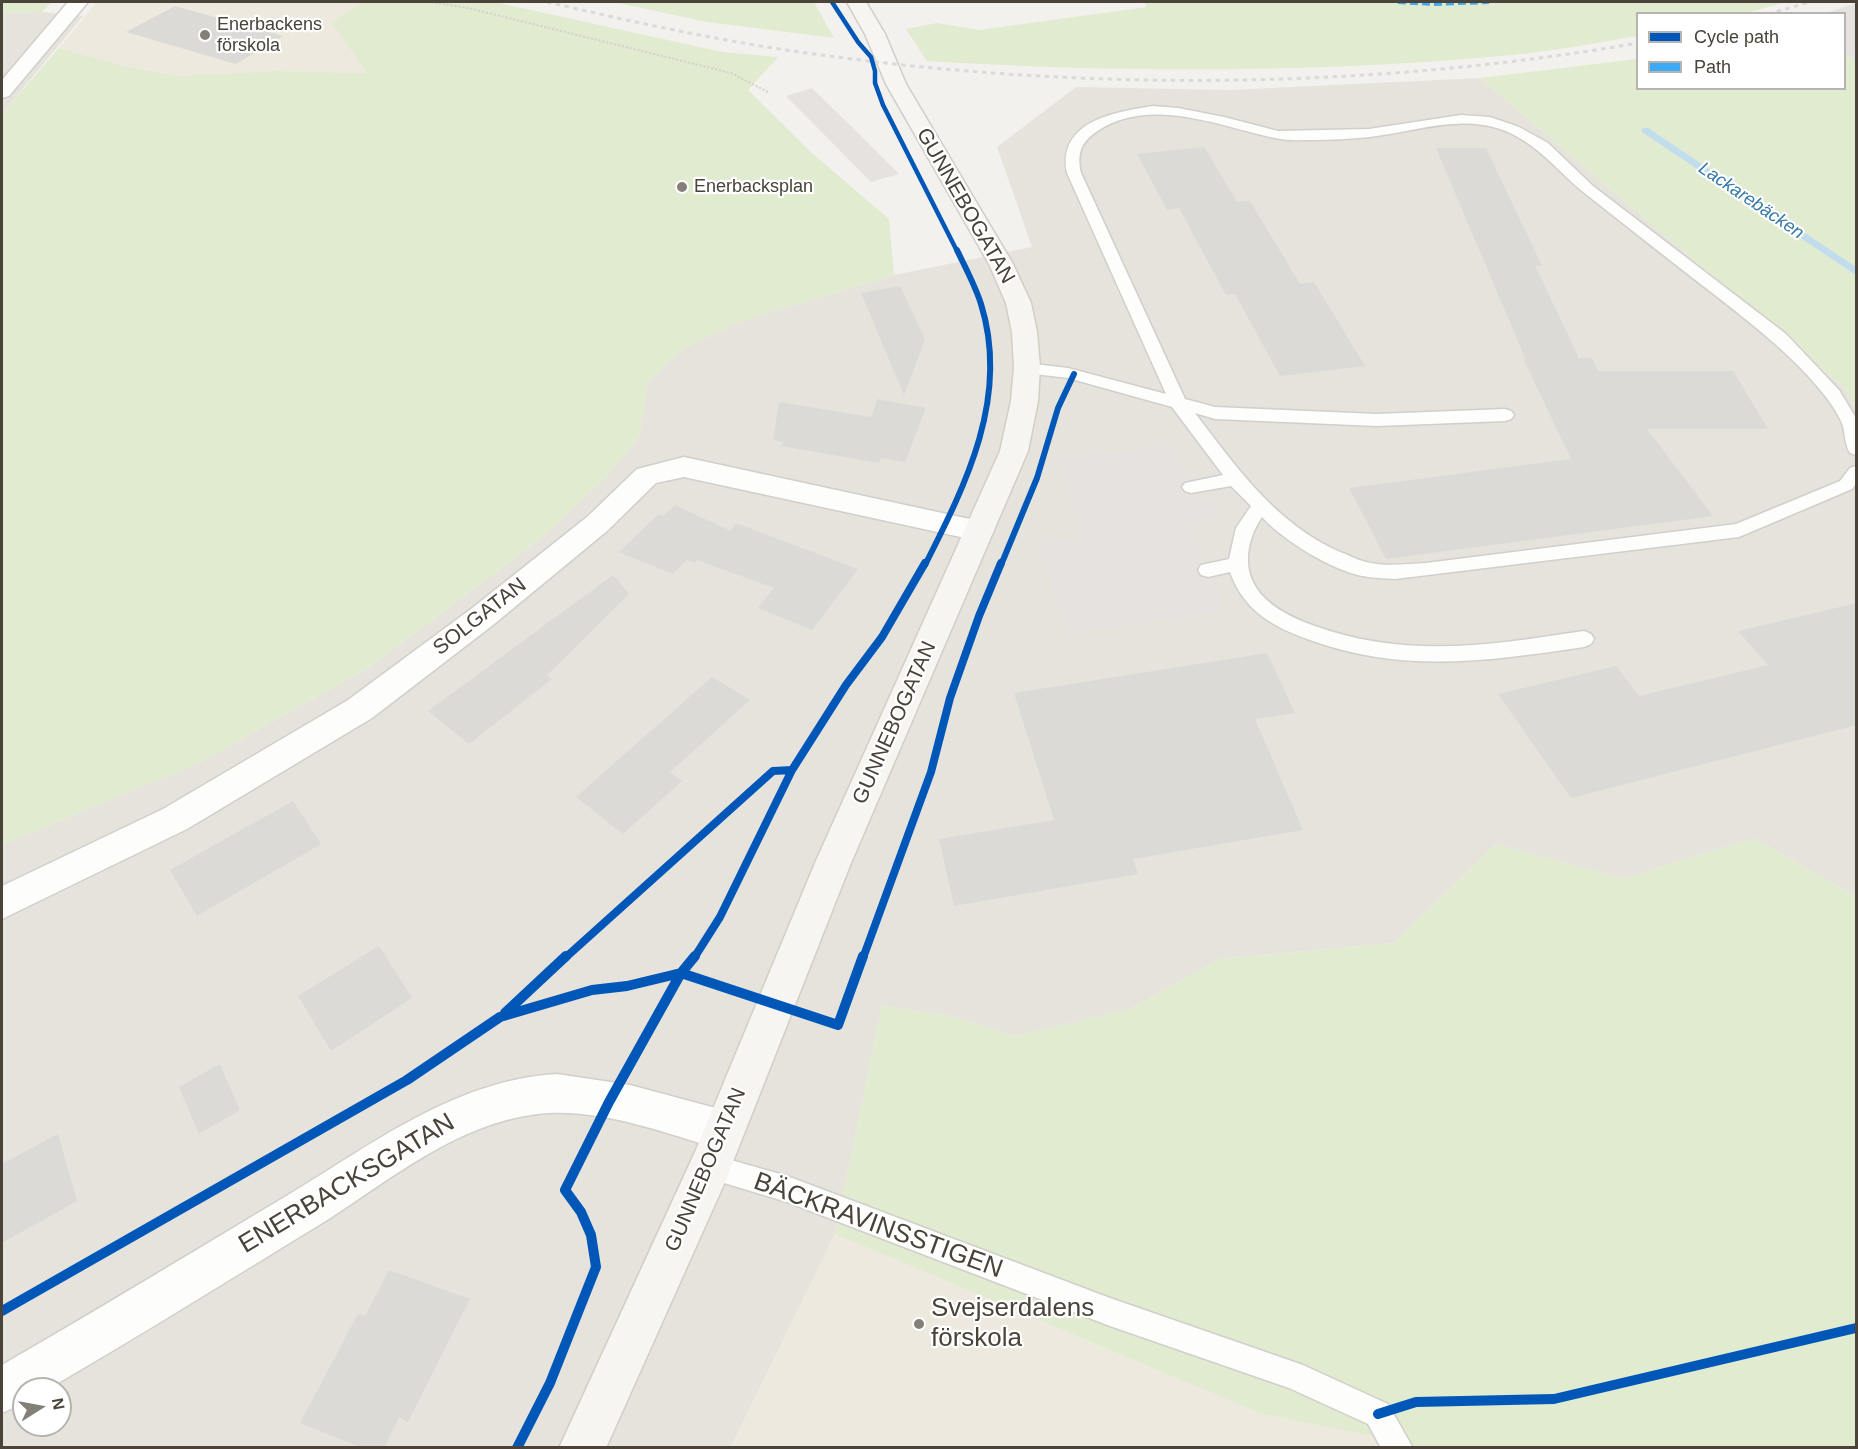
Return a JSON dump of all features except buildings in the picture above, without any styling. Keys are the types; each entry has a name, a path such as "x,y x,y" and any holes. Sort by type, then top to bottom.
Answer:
{"street":[{"path":"2,92 78,2"},
{"name":"GUNNEBOGATAN","path":"582,1448 717,1148 799,952 833,863 1014,451 1020,429 1026,368 1022,314 1013,288 896,84 875,34 856,2"},
{"name":"SOLGATAN","path":"2,903 175,819 360,709 482,617 588,531 647,476 684,467 979,531"},
{"name":"ENERBACKSGATAN","path":"2,1390 343,1185 416,1138 491,1105 537,1095 580,1095 717,1148"}],"lane":[{"path":"1853,482 1739,530 1395,572 1363,569 1328,554 1294,536 1261,507 1235,479 1179,404 1074,172 1071,158 1075,146 1084,134 1100,123 1120,115 1153,110 1224,121 1278,135 1345,136 1461,119 1490,121 1514,130 1543,146 1588,189 1780,338 1833,394 1851,423 1857,449"},
{"path":"1026,368 1068,373 1215,413 1377,420 1505,415"},
{"path":"1191,487 1235,479"},
{"path":"1261,507 1252,514 1246,525 1238,564 1244,584 1261,608 1287,624 1360,649 1400,656 1452,656 1584,639"},
{"path":"1208,570 1238,564"},
{"name":"BÄCKRAVINSSTIGEN","path":"717,1148 788,1189 1110,1312 1293,1376 1378,1414 1398,1448"}],"path":[{"path":"431,2 468,8 731,73 768,93"}],"shaded area":[{"name":"Enerbackens förskola","path":"97,2 363,2 331,22 368,73 277,71 178,76 124,66 59,48"},
{"path":"1856,3 1856,62 1846,53 1846,12 1829,12"},
{"path":"42,12 83,16 2,114 2,13"},
{"path":"1480,78 1845,389 1856,410 1856,897 1754,838 1623,879 1496,844 1394,943 1220,959 1130,1009 1016,1036 950,1016 882,1006 835,1234 731,1447 2,1448 2,845 203,761 371,666 539,540 604,479 639,437 648,382 683,349 739,322 894,275 1032,247 997,147 1076,87 1230,90"},
{"path":"812,88 899,174 871,182 786,96"},
{"path":"1171,446 1195,499 1211,498 1220,519 1084,537 1057,459"},
{"path":"1188,525 1225,611 1068,633 1039,544"},
{"name":"Svejserdalens förskola","path":"835,1234 1259,1413 1425,1447 731,1448"}],"green space":[{"path":"2,2 52,2 42,12 2,13"},
{"path":"363,2 495,2 722,52 778,57 748,90 813,154 889,219 894,275 739,322 683,349 648,382 639,437 604,479 539,540 371,666 203,761 2,845 2,114 59,48 124,66 178,76 277,71 367,73 331,22"},
{"path":"613,2 814,2 834,38 707,22"},
{"path":"1144,2 1786,2 1750,12 1636,12 1636,36 1543,51 1439,61 1293,68 1073,68 927,61 906,29 937,23 979,30 1147,7"},
{"path":"1846,53 1856,62 1856,410 1845,389 1480,78 1636,59 1636,90 1846,90"},
{"path":"1754,838 1856,897 1856,1447 1425,1447 1259,1413 835,1234 882,1006 950,1016 1016,1036 1130,1009 1220,959 1394,943 1496,844 1623,879"}],"waterway":[{"name":"Lackarebäcken","path":"1645,130 1856,272"}],"railway":[{"path":"547,2 677,31 807,53 910,66 1119,79 1223,80 1328,77 1432,70 1535,59 1636,43"},
{"path":"1775,12 1810,2"}],"marked path":[{"path":"1398,2 1433,4 1489,2"}],"cycle path":[{"path":"517,1448 550,1383 596,1267 591,1235 581,1212 565,1190 609,1102 681,973 701,949 720,917 792,770 846,685 882,637 923,568 963,489 981,438 989,385 990,348 981,304 966,268 883,105 875,83 875,71 871,57 858,42 832,2"},
{"path":"2,1311 407,1080 500,1017 592,990 627,986 681,973 838,1025 931,772 950,698 979,616 1037,478 1058,408 1074,374"},
{"path":"505,1013 592,932 773,771 792,770"},
{"path":"1378,1414 1416,1402 1554,1399 1856,1328"}],"place":[{"name":"Enerbackens förskola","path":"205,35"},
{"name":"Enerbacksplan","path":"682,187"},
{"name":"Svejserdalens förskola","path":"919,1324"}]}
